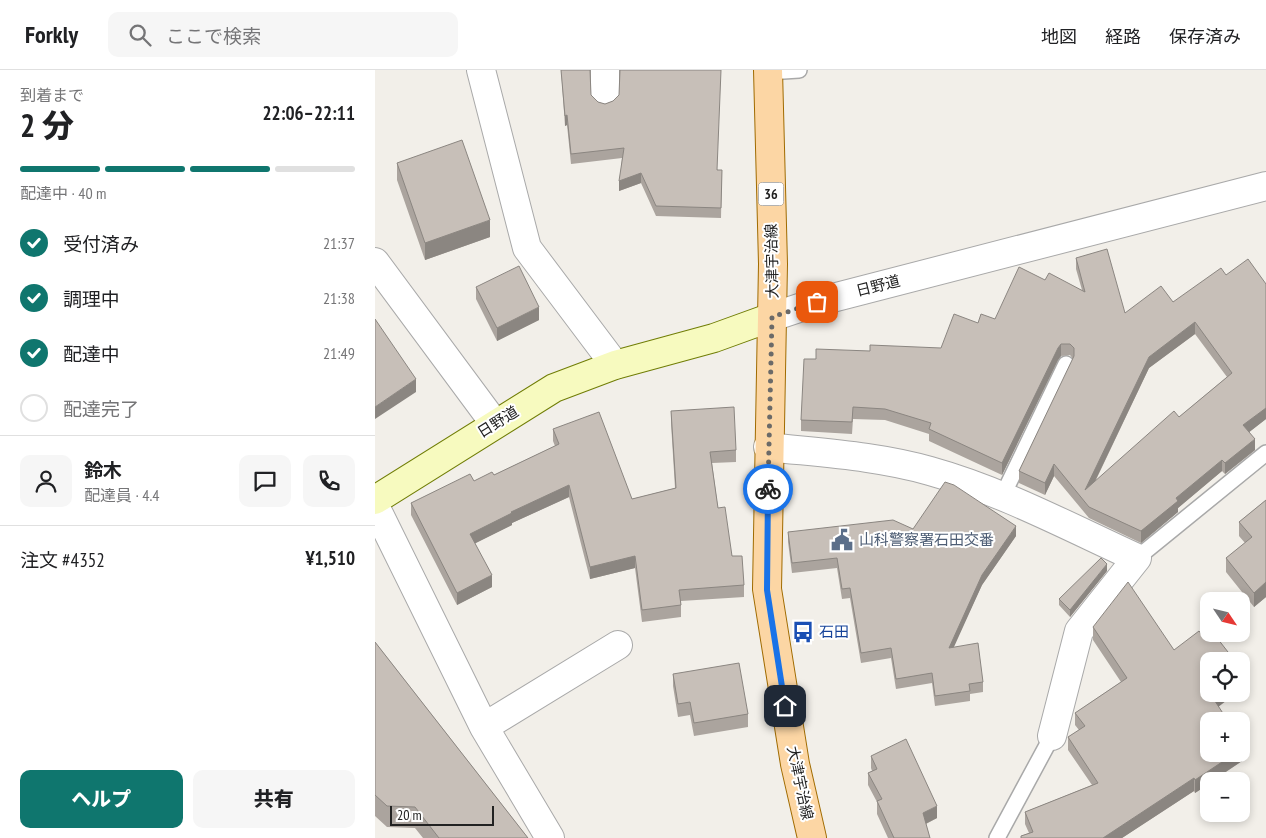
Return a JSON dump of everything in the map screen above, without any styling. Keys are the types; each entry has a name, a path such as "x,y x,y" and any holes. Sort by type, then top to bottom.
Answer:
{"main road":[{"name":"大津宇治線","path":"768,71 772,317 768,447 767,590 795,764 812,838"},
{"name":"日野道","path":"375,500 554,388 615,365 714,338 772,317"}],"street":[{"path":"481,70 527,248 615,365"},
{"path":"605,70 605,98"},
{"name":"日野道","path":"772,317 817,302 1266,186"},
{"path":"375,262 495,424"},
{"path":"768,447 865,459 930,471 1002,497 1137,558 1079,631 1052,736"},
{"path":"375,506 484,727 550,838"},
{"path":"484,727 618,645"}],"lane":[{"path":"768,71 799,70"},
{"path":"1002,497 1066,364"},
{"path":"1137,558 1266,453"},
{"path":"997,838 1052,736"}],"building":[{"path":"561,70 590,70 591,95 598,102 605,104 613,101 619,95 620,70 721,70 717,170 722,170 721,208 656,206 641,173 619,181 624,148 571,154"},
{"path":"462,140 490,220 425,243 397,163"},
{"path":"1107,249 1125,313 1161,286 1173,302 1221,268 1226,275 1248,259 1266,284 1266,408 1243,425 1255,439 1225,463 1222,460 1176,498 1178,501 1141,531 1089,507 1054,464 1045,483 1019,471 1074,356 1074,348 1070,344 1061,344 1058,348 1002,463 929,429 931,423 885,409 853,407 852,422 801,420 804,359 816,359 816,349 870,351 870,345 941,348 954,314 978,323 981,314 995,319 1019,267 1045,280 1049,273 1085,292 1076,258","holes":["1195,322 1232,373 1179,417 1174,411 1085,490 1149,357"]},
{"path":"519,266 539,307 497,328 476,287"},
{"path":"375,319 416,379 375,407"},
{"path":"734,407 736,450 710,452 718,508 725,507 732,556 742,556 744,585 679,590 681,605 642,610 635,556 590,567 569,485 511,512 470,534 492,575 457,593 411,503 470,474 474,481 492,472 494,475 559,444 553,429 599,412 632,499 676,488 671,411"},
{"path":"945,482 954,485 1016,526 982,575 949,648 978,643 983,682 969,684 970,691 935,696 932,673 896,679 891,648 861,653 850,588 842,589 837,558 792,563 788,532 893,520 913,529"},
{"path":"1266,500 1266,582 1254,593 1226,558 1252,537 1239,522"},
{"path":"1101,558 1107,564 1070,610 1059,599"},
{"path":"1128,582 1174,650 1199,631 1200,642 1220,642 1228,652 1200,652 1200,702 1216,702 1222,712 1200,712 1200,762 1222,762 1207,772 1200,772 1200,777 1195,780 1194,778 1103,838 1021,838 1021,836 1033,832 1025,812 1098,783 1068,737 1085,726 1075,713 1127,678 1093,627"},
{"path":"375,642 528,838 439,838 415,807 387,806 375,795"},
{"path":"739,663 748,714 694,723 690,702 678,704 673,674"},
{"path":"906,739 937,806 923,813 930,838 894,838 877,801 882,799 868,773 877,769 871,756"}],"way so far":[{"path":"768,489 772,317 817,302"}],"place":[{"name":"山科警察署石田交番","path":"842,540"},
{"name":"石田","path":"803,632"}],"route":[{"path":"768,489 767,590 785,706"}]}
